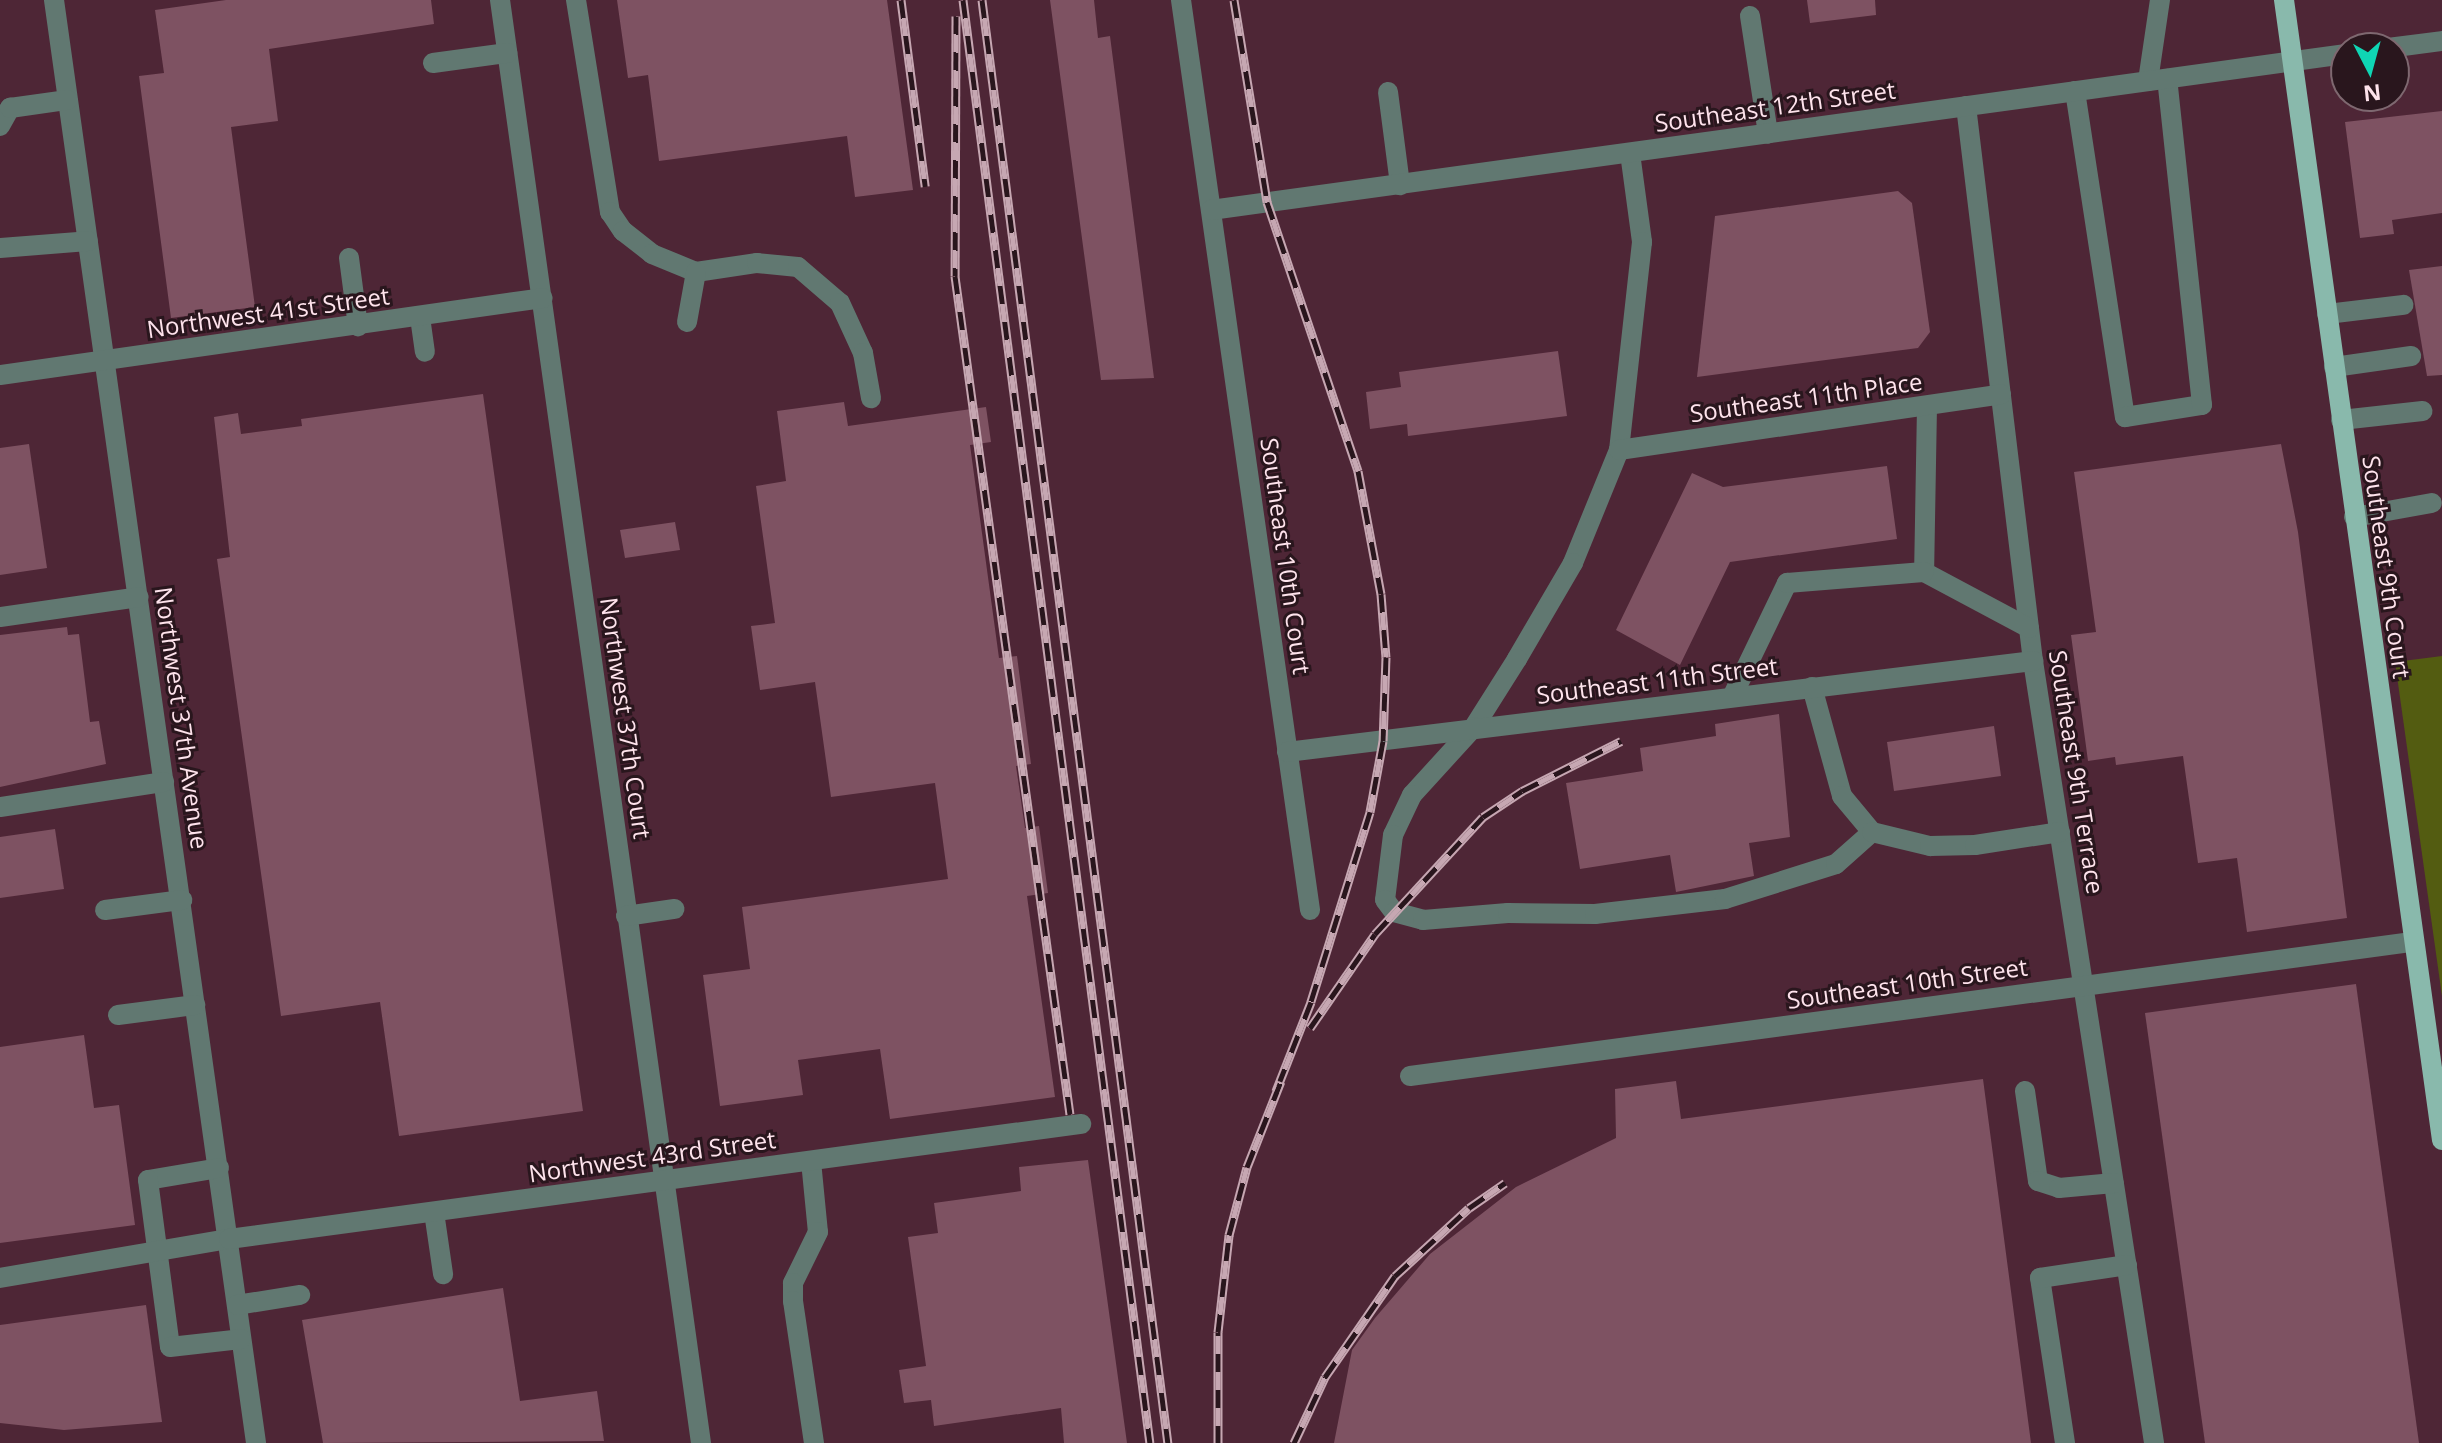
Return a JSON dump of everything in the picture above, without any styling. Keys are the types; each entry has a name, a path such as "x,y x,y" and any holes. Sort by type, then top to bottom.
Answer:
{"main road":[{"name":"Southeast 9th Court","path":"2284,0 2412,942 2442,1140"}],"street":[{"name":"Northwest 37th Avenue","path":"54,0 256,1443"},
{"name":"Northwest 37th Court","path":"500,0 701,1443"},
{"path":"576,0 610,212 623,231 652,254 696,272 757,263 798,267 840,303 863,353 871,398"},
{"name":"Southeast 10th Court","path":"1181,0 1310,910"},
{"path":"2075,91 2125,417 2202,405 2157,80 2160,0"},
{"path":"1750,16 1768,134"},
{"path":"2410,45 2442,41"},
{"path":"433,63 507,53"},
{"name":"Southeast 12th Street","path":"1211,210 2330,56"},
{"path":"1388,92 1400,185"},
{"path":"0,126 10,108 67,100"},
{"name":"Southeast 9th Terrace","path":"1966,106 2033,661 2154,1443"},
{"path":"1630,153 1642,242 1619,450 1573,563 1474,727 1412,795 1393,835 1385,900 1394,912 1423,920 1508,913 1595,914 1725,899 1836,864 1872,832"},
{"path":"0,248 88,241"},
{"path":"349,258 358,326"},
{"path":"687,322 696,272"},
{"name":"Northwest 41st Street","path":"0,375 543,298"},
{"path":"2327,314 2403,305"},
{"path":"420,317 425,352"},
{"path":"2334,367 2411,356"},
{"name":"Southeast 11th Place","path":"1619,450 2001,394"},
{"path":"1924,572 1927,406"},
{"path":"2341,420 2423,411"},
{"path":"2354,517 2432,503"},
{"path":"1732,697 1787,583 1924,572 2029,628"},
{"path":"0,617 139,597"},
{"name":"Southeast 11th Street","path":"1287,752 2033,661"},
{"path":"1812,687 1842,796 1872,832 1930,846 1975,845 2060,832"},
{"path":"0,807 164,782"},
{"path":"105,910 182,900"},
{"path":"626,916 674,909"},
{"name":"Southeast 10th Street","path":"1410,1076 2412,942"},
{"path":"118,1015 195,1005"},
{"path":"2025,1091 2038,1181 2059,1188 2114,1183"},
{"name":"Northwest 43rd Street","path":"0,1278 145,1257 157,1251 229,1239 1081,1124"},
{"path":"811,1161 818,1232 793,1283 793,1301 814,1443"},
{"path":"219,1168 148,1180 157,1251 170,1347 241,1339"},
{"path":"434,1212 443,1274"},
{"path":"2065,1443 2040,1278 2127,1265"},
{"path":"237,1305 300,1295"}],"green space":[{"path":"2442,656 2442,996 2395,662"}],"building":[{"path":"226,0 431,0 434,24 269,49 278,121 231,127 255,307 171,318 139,76 164,73 155,10"},
{"path":"617,0 887,0 913,190 855,197 847,136 659,161 648,75 628,78"},
{"path":"1050,0 1094,0 1098,38 1110,36 1154,378 1101,380"},
{"path":"1807,0 1875,0 1876,15 1810,23"},
{"path":"2442,111 2442,213 2392,220 2394,234 2360,238 2345,122"},
{"path":"1898,191 1912,203 1930,332 1918,348 1697,377 1715,216"},
{"path":"2442,266 2442,375 2427,376 2409,270"},
{"path":"1558,351 1567,416 1408,436 1407,424 1370,429 1366,392 1401,387 1399,372"},
{"path":"483,394 583,1111 399,1136 380,1002 281,1016 217,559 230,557 214,417 238,413 241,434 302,426 301,419"},
{"path":"844,402 848,426 986,407 991,442 970,445 999,658 1017,656 1031,764 1016,766 1025,828 1039,826 1048,893 1027,896 1055,1097 890,1119 880,1049 798,1060 803,1095 720,1106 703,975 750,969 742,907 948,879 935,783 831,797 815,682 760,690 751,626 775,623 756,486 786,481 777,411"},
{"path":"29,444 47,568 0,575 0,448"},
{"path":"2281,444 2298,532 2347,918 2247,932 2237,858 2198,863 2183,756 2116,765 2115,757 2088,761 2071,635 2096,632 2074,472"},
{"path":"1887,466 1897,539 1730,562 1680,665 1616,630 1692,473 1723,487"},
{"path":"675,522 680,550 625,558 620,530"},
{"path":"67,627 68,635 79,634 90,722 99,721 106,764 0,787 0,635"},
{"path":"1779,714 1790,837 1749,843 1754,876 1676,892 1670,855 1580,869 1566,783 1643,771 1640,748 1716,736 1715,724"},
{"path":"1994,726 2001,776 1894,791 1887,742"},
{"path":"55,829 64,889 0,898 0,837"},
{"path":"2356,984 2419,1443 2205,1443 2145,1013"},
{"path":"84,1035 94,1108 119,1105 135,1225 0,1243 0,1047"},
{"path":"1983,1079 2031,1443 1334,1443 1352,1350 1375,1318 1430,1254 1516,1187 1616,1138 1615,1089 1676,1081 1681,1119"},
{"path":"1088,1160 1127,1443 1064,1443 1061,1408 934,1426 931,1400 904,1403 899,1370 926,1366 908,1237 938,1233 934,1203 1021,1191 1019,1167"},
{"path":"503,1288 520,1401 597,1391 604,1441 323,1443 302,1320"},
{"path":"146,1305 162,1422 64,1430 0,1423 0,1325"}],"railway":[{"path":"901,0 925,186"},
{"path":"963,0 1150,1443"},
{"path":"982,0 1168,1443"},
{"path":"1234,0 1267,202 1358,471 1381,594 1386,657 1383,741 1370,812 1311,1002 1276,1091"},
{"path":"956,16 955,276 1070,1114"},
{"path":"1310,1028 1375,934 1483,817 1522,791 1621,741"},
{"path":"1218,1443 1218,1332 1229,1235 1247,1167 1281,1081"},
{"path":"1294,1443 1325,1377 1395,1276 1469,1208 1505,1183"}]}
